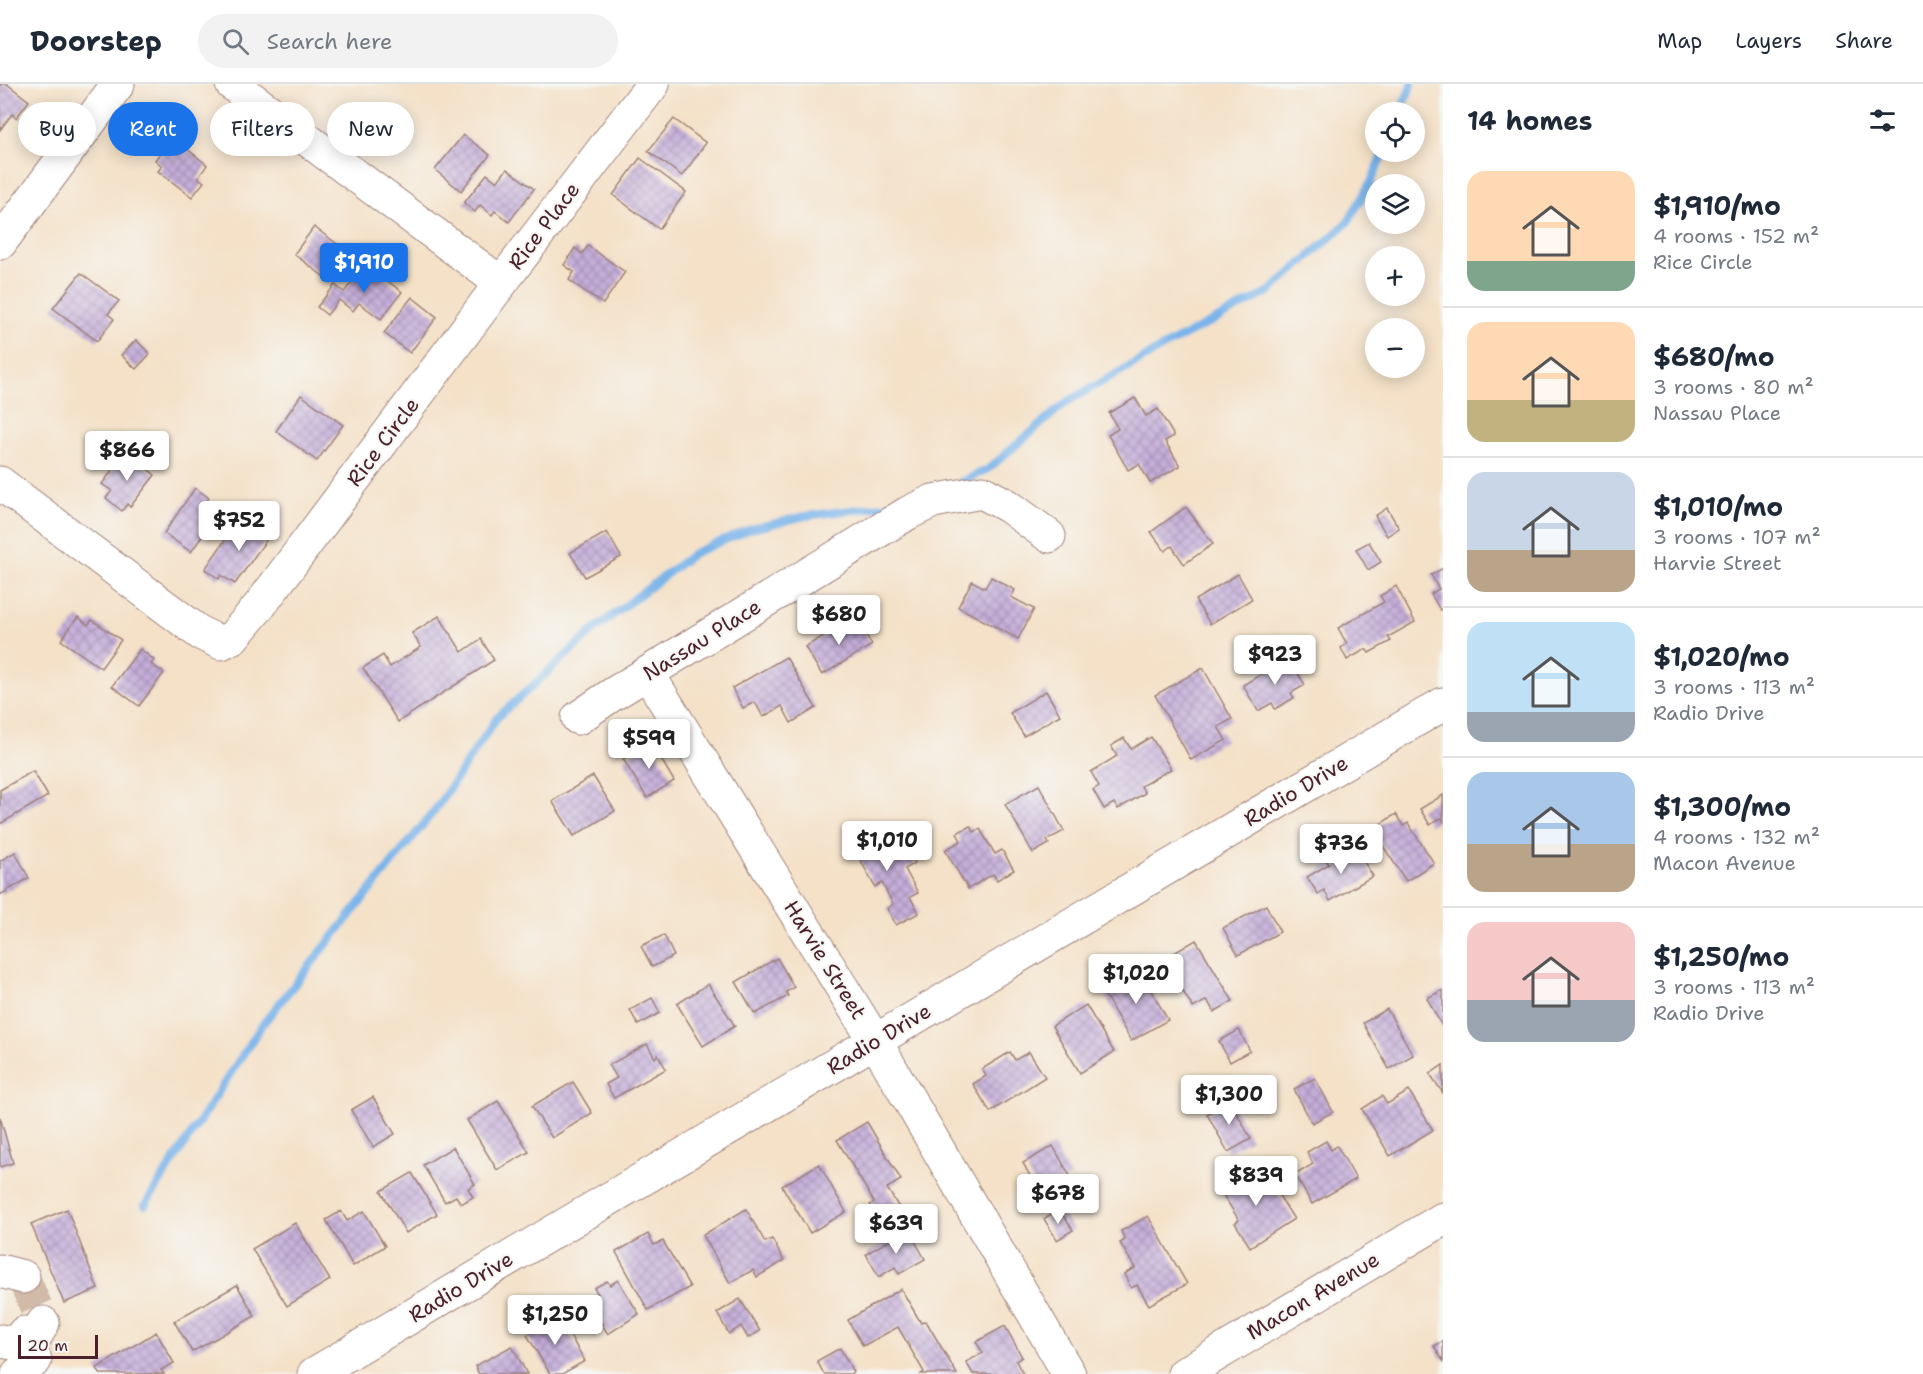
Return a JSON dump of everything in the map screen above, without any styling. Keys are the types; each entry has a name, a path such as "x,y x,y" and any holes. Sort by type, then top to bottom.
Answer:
{"street":[{"path":"0,243 118,84"},
{"path":"232,84 501,283"},
{"name":"Rice Place","path":"501,283 653,84"},
{"name":"Rice Circle","path":"0,483 200,633 221,643 233,638 261,604 501,283"},
{"name":"Nassau Place","path":"578,718 610,696 908,513 933,501 982,492 1008,506 1049,536"},
{"name":"Harvie Street","path":"648,674 875,1041 1069,1374"},
{"name":"Radio Drive","path":"314,1374 1443,704"},
{"name":"Macon Avenue","path":"1184,1374 1443,1219"}],"building":[{"path":"0,84 7,84 29,101 18,102 18,115 16,118 12,114 0,130"},
{"path":"674,119 706,143 682,176 648,151"},
{"path":"463,135 490,155 461,191 435,170"},
{"path":"158,156 196,156 207,165 198,178 204,182 192,197 158,171 162,166 155,160"},
{"path":"640,158 686,192 659,229 613,195"},
{"path":"507,169 534,189 509,222 495,211 492,215 480,205 475,212 464,203 487,174 497,182"},
{"path":"314,227 351,254 331,282 294,254"},
{"path":"588,246 625,272 603,304 569,280 574,272 564,265 575,248 582,254"},
{"path":"366,265 402,292 381,319 359,303 353,311 339,300 327,315 317,307 335,285 344,292"},
{"path":"81,273 119,301 108,314 114,319 97,341 53,308"},
{"path":"412,297 437,317 410,353 384,333"},
{"path":"136,340 150,354 136,369 121,355"},
{"path":"301,395 343,425 317,461 276,431"},
{"path":"1135,398 1146,416 1158,409 1174,436 1165,441 1180,466 1150,483 1139,464 1128,470 1108,435 1118,429 1109,413"},
{"path":"126,452 155,475 130,507 127,504 122,511 106,498 112,491 102,484"},
{"path":"195,488 209,498 199,511 213,521 191,552 164,533"},
{"path":"1186,507 1213,544 1184,564 1172,546 1165,551 1151,532"},
{"path":"1387,508 1399,528 1387,536 1375,516"},
{"path":"251,517 272,532 235,584 221,575 219,579 205,569 230,533 237,537"},
{"path":"607,532 621,557 585,577 570,553"},
{"path":"1369,542 1381,562 1368,570 1356,549"},
{"path":"1443,568 1443,608 1440,610 1431,594 1439,589 1431,575"},
{"path":"1238,574 1252,599 1210,624 1195,600"},
{"path":"991,577 1015,590 1011,597 1034,609 1018,639 958,607 972,581 985,588"},
{"path":"1396,586 1415,622 1388,637 1391,641 1369,653 1366,649 1347,660 1341,648 1347,644 1338,628 1384,602 1380,596"},
{"path":"439,616 462,652 481,639 494,660 398,722 363,668 383,655 390,667 421,647 412,633"},
{"path":"78,617 88,625 92,620 121,640 101,668 61,640"},
{"path":"855,617 872,645 822,675 805,647"},
{"path":"140,649 154,660 151,664 164,673 139,706 112,686"},
{"path":"786,657 816,708 791,723 782,706 763,717 755,702 743,708 732,688"},
{"path":"1289,658 1305,685 1291,693 1294,698 1275,709 1272,703 1258,711 1243,685"},
{"path":"1203,668 1232,719 1218,727 1226,740 1191,760 1155,695"},
{"path":"1046,691 1060,715 1024,736 1010,713"},
{"path":"1151,737 1171,769 1141,786 1145,793 1118,809 1114,803 1104,809 1093,790 1099,786 1091,772 1117,756 1111,746 1124,738 1131,749"},
{"path":"651,742 674,781 647,798 623,759"},
{"path":"33,771 48,796 0,824 0,790"},
{"path":"593,776 615,811 574,836 552,801"},
{"path":"1039,785 1064,831 1047,840 1049,844 1033,853 1005,804"},
{"path":"1443,795 1443,821 1441,818 1430,825 1420,809"},
{"path":"1396,814 1403,826 1408,823 1434,863 1406,881 1377,837 1382,833 1377,826"},
{"path":"869,824 886,855 906,844 915,863 905,869 918,893 910,897 919,913 896,925 887,908 893,904 882,883 875,887 847,835"},
{"path":"970,826 974,832 980,829 995,854 1002,850 1014,870 997,880 993,874 968,889 945,850 961,841 957,833"},
{"path":"1356,849 1373,876 1330,901 1324,890 1318,894 1307,877 1329,864 1326,860 1333,856 1336,861"},
{"path":"15,852 29,878 0,895 0,861"},
{"path":"1266,905 1280,932 1238,955 1223,928"},
{"path":"664,935 674,956 652,967 641,946"},
{"path":"1196,940 1233,1001 1214,1012 1207,1000 1193,1008 1174,976 1166,981 1158,967 1166,962 1164,959"},
{"path":"777,958 794,987 786,992 788,996 755,1014 736,982"},
{"path":"1137,966 1168,1020 1131,1041 1105,995 1122,986 1116,977"},
{"path":"708,984 735,1026 703,1046 677,1004"},
{"path":"1443,990 1443,1028 1427,998"},
{"path":"652,998 660,1013 638,1025 630,1010"},
{"path":"1086,1005 1114,1052 1080,1073 1052,1026"},
{"path":"1387,1009 1413,1055 1389,1069 1363,1023"},
{"path":"1239,1030 1250,1051 1230,1062 1219,1041"},
{"path":"647,1044 655,1058 658,1055 666,1069 614,1098 606,1084 617,1078 609,1065"},
{"path":"1010,1052 1015,1060 1029,1052 1045,1077 990,1112 973,1084 986,1076 982,1069"},
{"path":"1443,1065 1443,1093 1430,1074"},
{"path":"1315,1078 1333,1112 1312,1123 1294,1089"},
{"path":"573,1082 592,1113 552,1138 532,1106"},
{"path":"1409,1091 1433,1130 1390,1156 1362,1109 1382,1096 1387,1104"},
{"path":"373,1097 395,1134 373,1147 351,1110"},
{"path":"498,1101 529,1152 497,1170 467,1120"},
{"path":"1230,1101 1251,1139 1228,1152 1207,1114"},
{"path":"0,1117 13,1163 0,1167"},
{"path":"867,1122 901,1180 887,1188 909,1224 888,1236 870,1205 874,1202 837,1140"},
{"path":"1326,1141 1331,1150 1337,1146 1356,1179 1312,1204 1295,1175 1313,1164 1307,1152"},
{"path":"1053,1146 1070,1176 1040,1194 1023,1163"},
{"path":"453,1147 475,1184 468,1188 473,1197 461,1204 456,1196 445,1202 423,1165"},
{"path":"819,1164 846,1212 810,1233 782,1186"},
{"path":"1254,1168 1266,1187 1271,1183 1294,1219 1250,1247 1235,1223 1239,1220 1220,1190"},
{"path":"412,1173 437,1214 406,1233 381,1191"},
{"path":"67,1209 98,1289 64,1303 31,1224"},
{"path":"746,1209 765,1242 772,1239 784,1261 757,1277 753,1270 730,1283 703,1235"},
{"path":"1059,1209 1073,1230 1057,1240 1044,1219"},
{"path":"341,1211 347,1221 364,1211 385,1246 353,1266 326,1220"},
{"path":"1148,1216 1187,1284 1149,1305 1137,1285 1131,1288 1124,1274 1135,1268 1120,1243 1125,1240 1121,1231"},
{"path":"295,1223 330,1280 287,1306 252,1249"},
{"path":"908,1229 925,1259 899,1274 895,1267 879,1277 866,1254"},
{"path":"648,1234 654,1245 663,1241 690,1287 648,1310 616,1252"},
{"path":"618,1280 639,1314 608,1334 595,1313 586,1319 578,1306 598,1294 594,1288 607,1281 610,1285"},
{"path":"237,1285 255,1316 192,1352 174,1321"},
{"path":"901,1289 921,1323 926,1321 957,1374 921,1374 924,1372 898,1327 863,1346 848,1320"},
{"path":"740,1299 760,1331 748,1338 741,1326 729,1334 717,1313"},
{"path":"556,1312 585,1361 562,1374 550,1374 527,1335 538,1329 536,1324"},
{"path":"1005,1326 1022,1357 1016,1361 1023,1374 973,1374 966,1362 983,1353 976,1342"},
{"path":"156,1332 174,1363 161,1370 164,1374 100,1374 97,1368"},
{"path":"1443,1341 1443,1361 1434,1346"},
{"path":"512,1346 527,1374 479,1374 475,1366"},
{"path":"840,1348 853,1372 824,1374 817,1361"}],"waterway":[{"path":"1404,102 1412,84"},
{"path":"961,482 988,469 1067,402 1163,347 1269,292 1348,222 1380,162"},
{"path":"145,1205 262,1025 434,811 497,718 595,629 694,553 751,529 805,516 899,504"}],"tunnel":[{"path":"23,1277 43,1323"}]}
